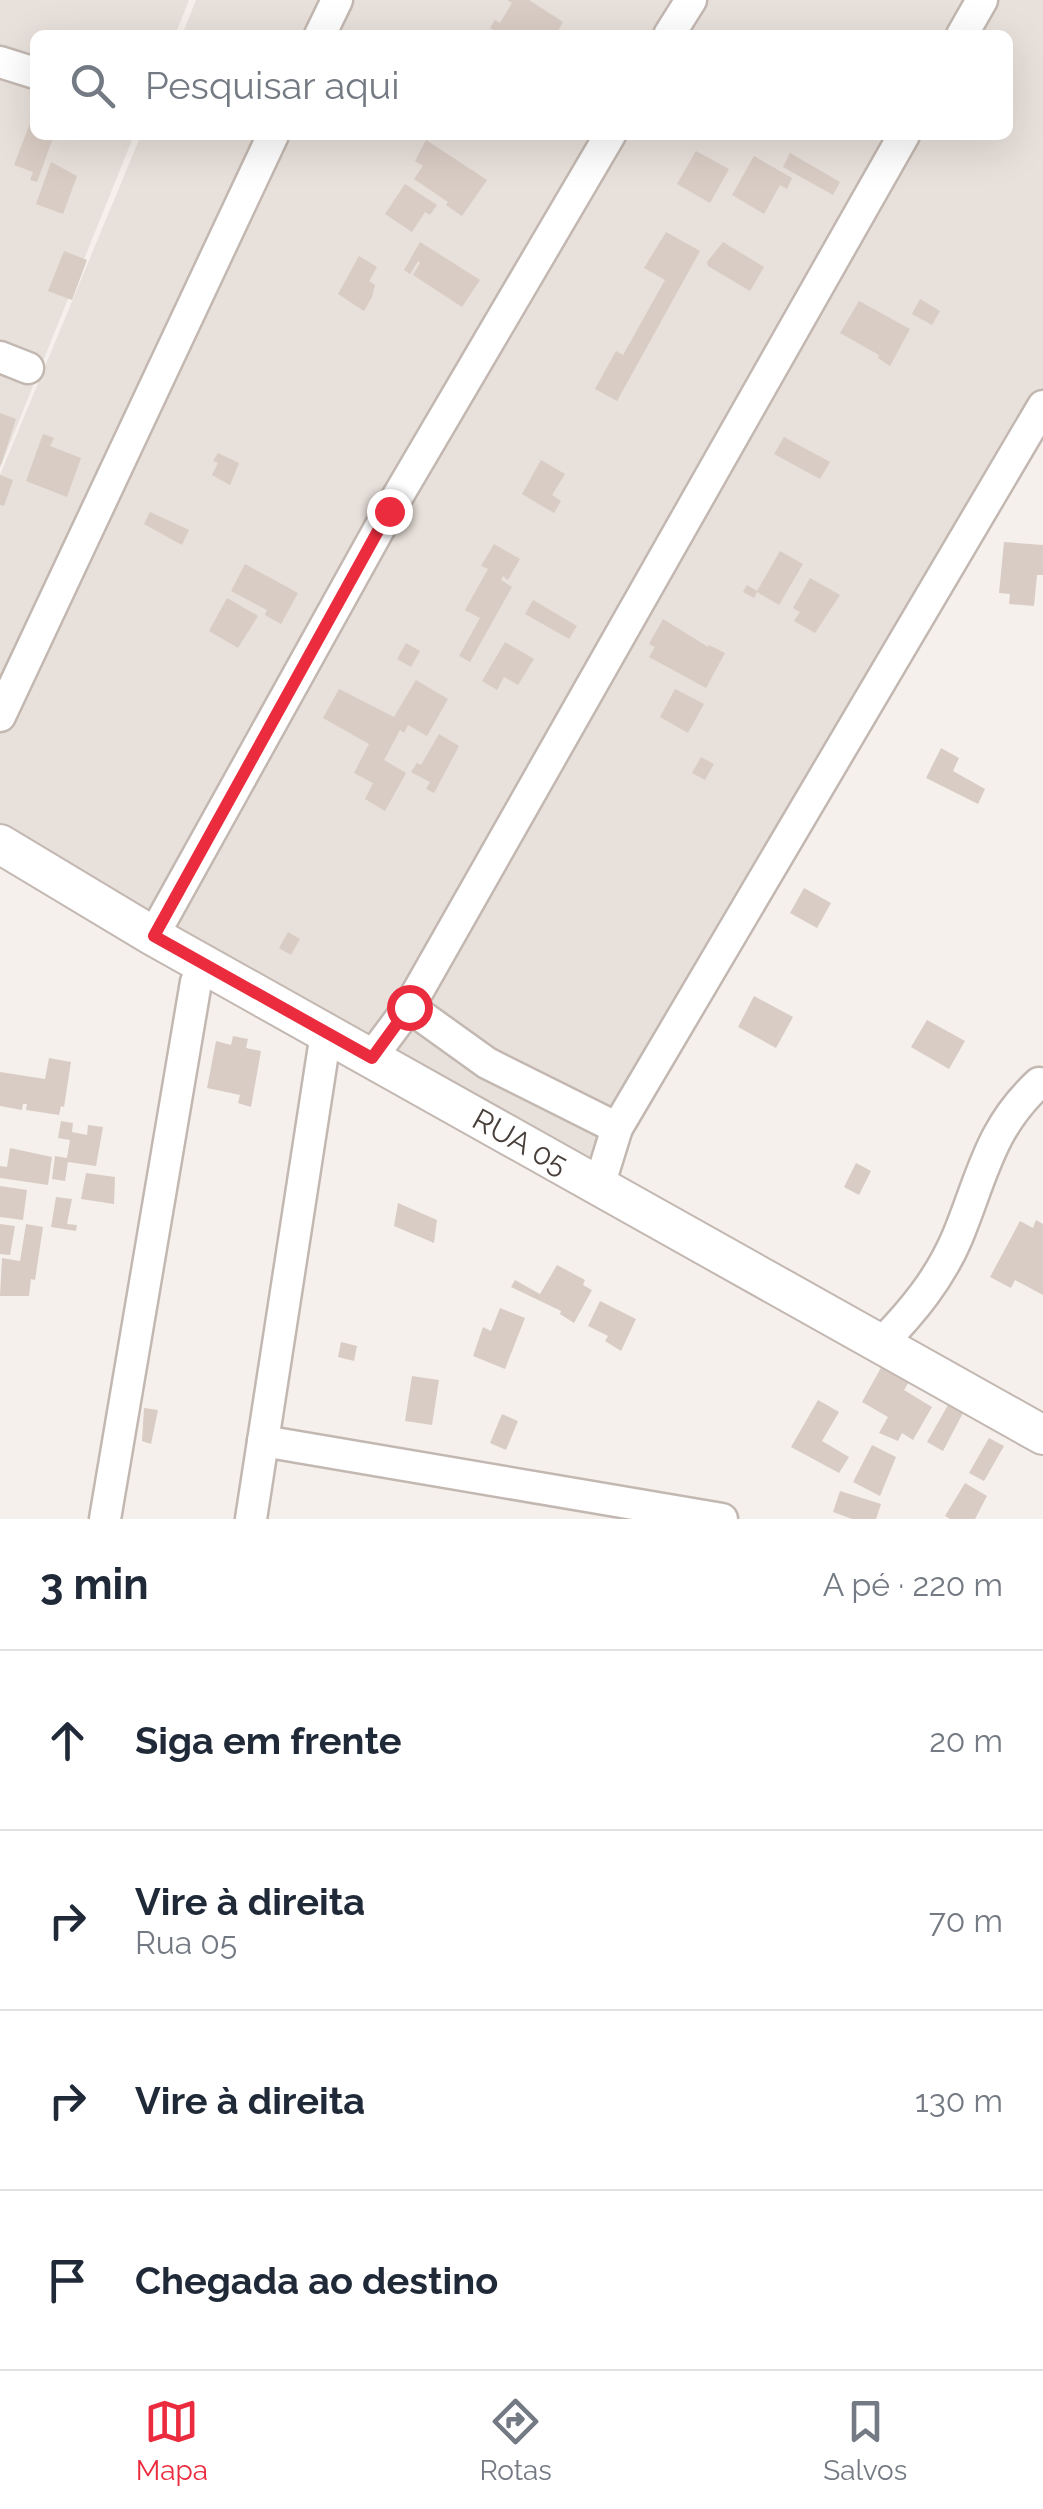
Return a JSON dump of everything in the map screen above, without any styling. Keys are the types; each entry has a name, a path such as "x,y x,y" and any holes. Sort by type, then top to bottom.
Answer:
{"street":[{"path":"322,30 337,0"},
{"path":"672,30 691,0"},
{"path":"965,30 982,0"},
{"path":"0,62 30,71"},
{"path":"0,716 271,140"},
{"path":"154,936 389,511 607,140"},
{"path":"372,1058 409,1007 901,140"},
{"path":"598,1186 617,1128 1043,406"},
{"name":"RUA 05","path":"0,844 154,936 1043,1435"},
{"path":"105,1519 196,982 204,964"},
{"path":"409,1007 487,1063 617,1128"},
{"path":"251,1519 326,1033"},
{"path":"881,1344 922,1301 956,1241 988,1155 1014,1106 1039,1083"},
{"path":"263,1441 722,1519"}],"shaded area":[{"path":"0,0 189,0 177,30 30,30 30,140 132,140 0,468"},
{"path":"196,0 1043,0 1043,399 599,1186 0,844 0,475 139,140 1013,140 1013,30 184,30"}],"building":[{"path":"507,0 529,0 563,22 559,30 490,28 495,20 500,23 512,3"},
{"path":"30,123 30,140 52,140 37,182 30,180 33,172 14,165"},
{"path":"426,140 487,180 462,216 414,179 423,166 415,161"},
{"path":"696,151 729,169 710,203 677,184"},
{"path":"790,153 840,182 833,195 783,167"},
{"path":"754,156 792,178 787,189 780,185 764,214 732,195"},
{"path":"51,162 77,176 63,214 36,204"},
{"path":"405,184 437,205 430,215 425,212 412,232 385,214"},
{"path":"666,232 700,251 617,401 595,389 616,351 623,355 665,280 644,268"},
{"path":"420,242 480,280 462,307 413,275 418,261 410,274 404,270"},
{"path":"723,242 764,267 750,291 708,266"},
{"path":"64,251 87,260 72,300 48,291"},
{"path":"359,256 377,267 369,281 375,285 372,297 364,311 338,294"},
{"path":"920,299 940,311 932,325 912,314"},
{"path":"859,301 910,329 890,366 879,355 840,333"},
{"path":"0,413 16,419 1,465 0,464"},
{"path":"43,434 54,438 50,446 81,458 67,497 26,481"},
{"path":"784,437 830,462 820,479 774,454"},
{"path":"218,453 239,463 230,485 212,475"},
{"path":"541,460 565,474 552,495 561,501 554,513 522,494"},
{"path":"0,475 13,480 4,506 0,505"},
{"path":"150,512 189,530 182,545 144,524"},
{"path":"1004,542 1043,545 1043,575 1037,575 1034,606 1009,604 1010,594 999,593"},
{"path":"494,544 520,559 508,580 503,576 501,580 512,587 470,662 459,656 480,618 465,610 488,569 481,566"},
{"path":"780,551 803,564 779,605 757,592 754,598 743,592 747,585 757,591"},
{"path":"245,564 298,593 281,624 265,615 267,610 231,591"},
{"path":"810,578 840,595 815,633 794,621 800,612 793,608"},
{"path":"227,598 258,616 238,648 209,631"},
{"path":"533,600 577,626 569,639 525,614"},
{"path":"663,619 725,653 706,688 649,657 655,647 649,644"},
{"path":"505,642 534,659 518,685 504,677 497,690 482,681"},
{"path":"406,643 420,651 411,667 397,659"},
{"path":"416,680 448,699 427,736 408,725 404,733 400,730 384,760 406,773 385,811 365,799 373,783 354,773 369,744 323,718 339,689 394,717"},
{"path":"675,689 704,704 688,733 660,717"},
{"path":"439,734 459,746 434,793 426,789 430,782 411,772 417,763 421,765"},
{"path":"941,748 959,758 953,771 985,789 978,804 926,778"},
{"path":"701,757 714,764 705,780 692,773"},
{"path":"804,888 831,903 817,928 790,913"},
{"path":"288,932 300,939 291,955 279,948"},
{"path":"754,996 793,1017 776,1048 738,1027"},
{"path":"927,1020 965,1041 949,1069 911,1047"},
{"path":"233,1036 248,1039 246,1048 261,1051 251,1107 238,1103 240,1095 207,1088 216,1041 231,1045"},
{"path":"49,1058 71,1062 64,1107 61,1106 59,1115 26,1110 27,1104 23,1104 22,1110 0,1106 0,1072 45,1079"},
{"path":"61,1121 73,1123 72,1132 87,1135 88,1125 103,1127 96,1166 68,1162 65,1181 52,1179 55,1156 67,1158 70,1140 58,1138"},
{"path":"10,1148 52,1157 48,1185 0,1178 0,1166 7,1167"},
{"path":"856,1163 871,1171 859,1195 844,1187"},
{"path":"86,1173 115,1177 114,1204 81,1199"},
{"path":"0,1186 27,1190 23,1220 0,1217"},
{"path":"56,1197 72,1199 67,1224 77,1225 76,1231 51,1227"},
{"path":"398,1203 437,1220 434,1243 394,1226"},
{"path":"1036,1220 1043,1224 1043,1295 1015,1280 1011,1288 990,1277 1020,1221 1033,1228"},
{"path":"0,1224 15,1226 10,1255 0,1254"},
{"path":"26,1224 43,1227 35,1280 31,1279 29,1296 0,1296 2,1258 20,1261"},
{"path":"557,1265 585,1280 583,1285 592,1290 574,1323 561,1311 511,1287 515,1280 540,1294"},
{"path":"600,1301 636,1319 621,1351 605,1341 608,1336 588,1326"},
{"path":"500,1308 525,1318 505,1369 473,1356 483,1327 491,1331"},
{"path":"341,1342 357,1346 354,1361 338,1357"},
{"path":"883,1364 910,1380 904,1390 932,1407 913,1440 902,1433 898,1441 879,1433 888,1417 862,1402"},
{"path":"412,1376 439,1380 432,1425 405,1421"},
{"path":"818,1400 839,1412 822,1441 849,1457 839,1473 791,1447"},
{"path":"948,1405 963,1413 943,1451 927,1442"},
{"path":"144,1408 158,1410 151,1444 142,1441"},
{"path":"502,1414 518,1421 506,1450 490,1443"},
{"path":"989,1438 1004,1446 984,1481 969,1473"},
{"path":"872,1445 896,1457 880,1496 853,1482"},
{"path":"965,1483 987,1496 975,1519 950,1519 945,1516"},
{"path":"840,1491 881,1504 876,1519 852,1519 833,1512"}],"route":[{"path":"389,511 154,936 372,1058 409,1007"}]}
